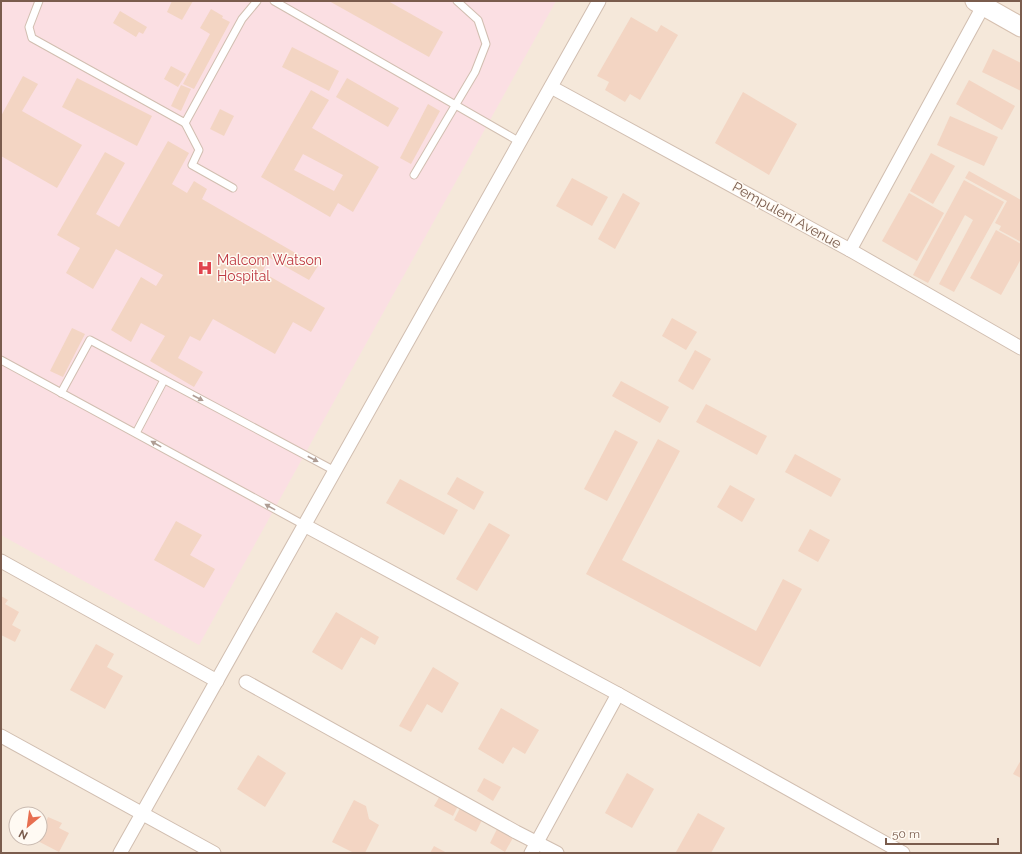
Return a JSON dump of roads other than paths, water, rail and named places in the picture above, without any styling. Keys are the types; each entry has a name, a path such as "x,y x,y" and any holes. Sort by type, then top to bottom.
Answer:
{"street":[{"path":"120,853 599,1"},
{"path":"850,250 982,2 1021,27"},
{"name":"Pempuleni Avenue","path":"551,87 850,250 1021,348"},
{"path":"304,525 618,694 903,853"},
{"path":"1,561 217,681"},
{"path":"246,682 516,832 534,847 557,853"},
{"path":"534,847 618,694"},
{"path":"1,736 214,853"}],"lane":[{"path":"39,1 30,27 32,38 185,123 199,150 192,166 234,188"},
{"path":"185,123 242,19 256,1"},
{"path":"274,1 520,142"},
{"path":"414,175 475,72 486,44 478,20 457,1"},
{"path":"61,393 90,340 335,471"},
{"path":"1,360 304,525"},
{"path":"136,433 164,380"}],"place":[{"name":"Malcom Watson Hospital","path":"205,268"}]}
